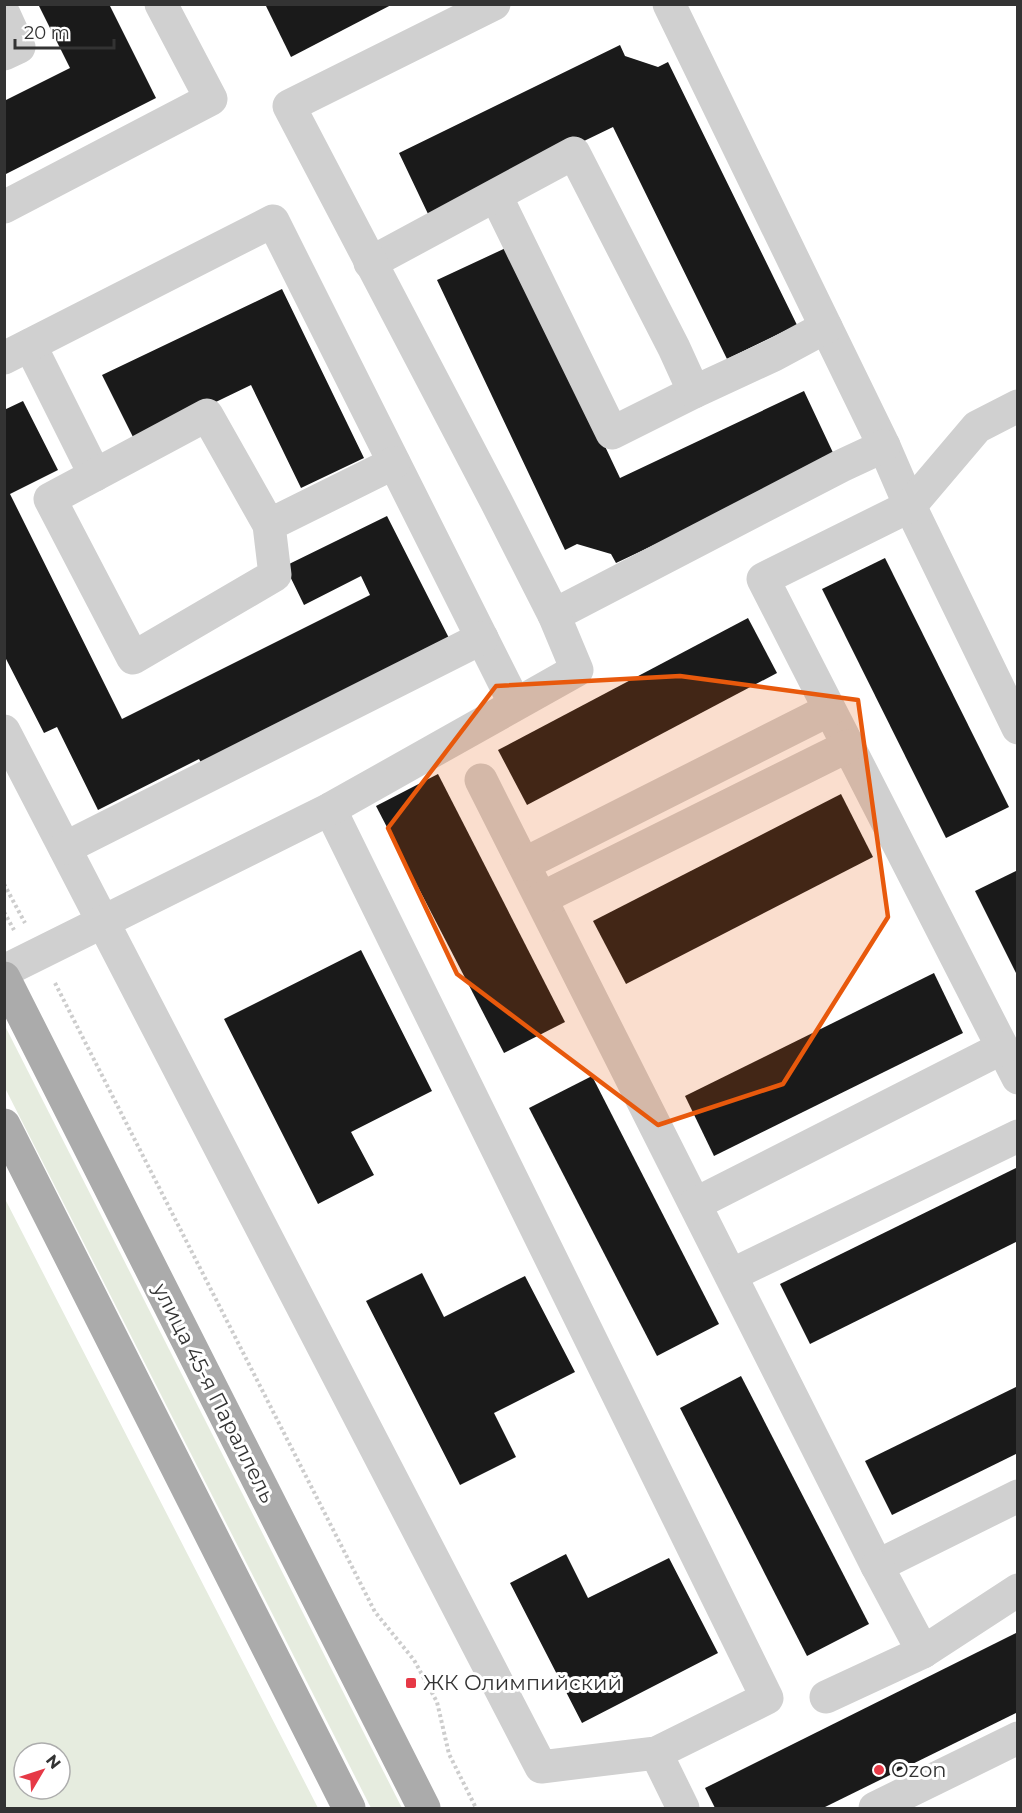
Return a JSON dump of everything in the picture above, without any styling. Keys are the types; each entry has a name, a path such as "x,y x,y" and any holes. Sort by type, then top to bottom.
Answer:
{"main road":[{"name":"улица 45-я Параллель","path":"4,978 424,1809"},
{"path":"4,1125 349,1809"}],"lane":[{"path":"4,207 211,99 161,4"},
{"path":"4,971 330,809 577,670 554,615 289,106 494,4"},
{"path":"669,4 884,446 910,506 1017,728"},
{"path":"4,14 19,47 4,54"},
{"path":"370,263 574,153 674,348 694,392"},
{"path":"496,196 612,433 774,355 826,327"},
{"path":"95,475 17,352 273,221 515,704"},
{"path":"1017,406 977,427 910,506 763,579 1017,1078"},
{"path":"207,415 269,525 275,575 133,658 50,499 207,415"},
{"path":"554,615 884,446"},
{"path":"269,525 394,463"},
{"path":"65,848 482,638"},
{"path":"524,864 829,710"},
{"path":"4,731 541,1767 656,1753 767,1698 330,809"},
{"path":"542,898 848,746"},
{"path":"481,780 877,1566 923,1652"},
{"path":"695,1204 1002,1048"},
{"path":"731,1275 1017,1137"},
{"path":"877,1566 1017,1496"},
{"path":"826,1697 923,1652 1017,1590"},
{"path":"875,1809 1017,1738"},
{"path":"656,1753 683,1809"}],"path":[{"path":"4,884 375,1612 414,1659 437,1702 449,1754 476,1809"}],"highlighted area":[{"path":"680,676 858,700 888,917 783,1084 658,1125 457,974 388,828 496,686"}],"shaded area":[{"path":"4,1026 402,1808 371,1808 5,1088"},
{"path":"5,1199 318,1808 5,1808"}],"building":[{"path":"38,4 109,4 156,98 4,175 4,101 70,68"},
{"path":"265,4 393,4 291,57"},
{"path":"620,45 625,56 658,67 668,62 797,325 727,359 613,127 429,216 399,153"},
{"path":"510,246 620,478 804,391 836,459 616,563 611,554 577,544 565,550 437,280"},
{"path":"282,289 364,458 301,488 251,385 135,441 102,375"},
{"path":"23,401 58,470 10,494 122,719 370,595 361,576 304,605 285,566 387,516 451,642 203,766 199,759 98,810 57,727 44,733 4,655 4,410"},
{"path":"885,558 1009,807 946,838 822,589"},
{"path":"748,618 777,673 527,805 498,750"},
{"path":"438,774 565,1022 504,1053 376,806"},
{"path":"841,794 873,857 626,984 593,921"},
{"path":"1018,870 1018,977 975,891"},
{"path":"361,950 432,1091 351,1132 374,1175 318,1204 224,1019"},
{"path":"934,973 963,1033 714,1156 685,1096"},
{"path":"592,1076 719,1324 657,1356 529,1108"},
{"path":"1018,1167 1018,1241 810,1344 780,1284"},
{"path":"422,1273 444,1317 525,1276 575,1372 494,1413 516,1457 460,1485 366,1301"},
{"path":"741,1376 869,1624 807,1656 680,1408"},
{"path":"1018,1386 1018,1453 892,1515 865,1461"},
{"path":"566,1554 588,1598 669,1558 718,1653 582,1723 510,1583"},
{"path":"1018,1632 1018,1712 823,1808 715,1808 705,1788"}],"place":[{"name":"ЖК Олимпийский","path":"411,1683"},
{"name":"Ozon","path":"879,1770"}]}
